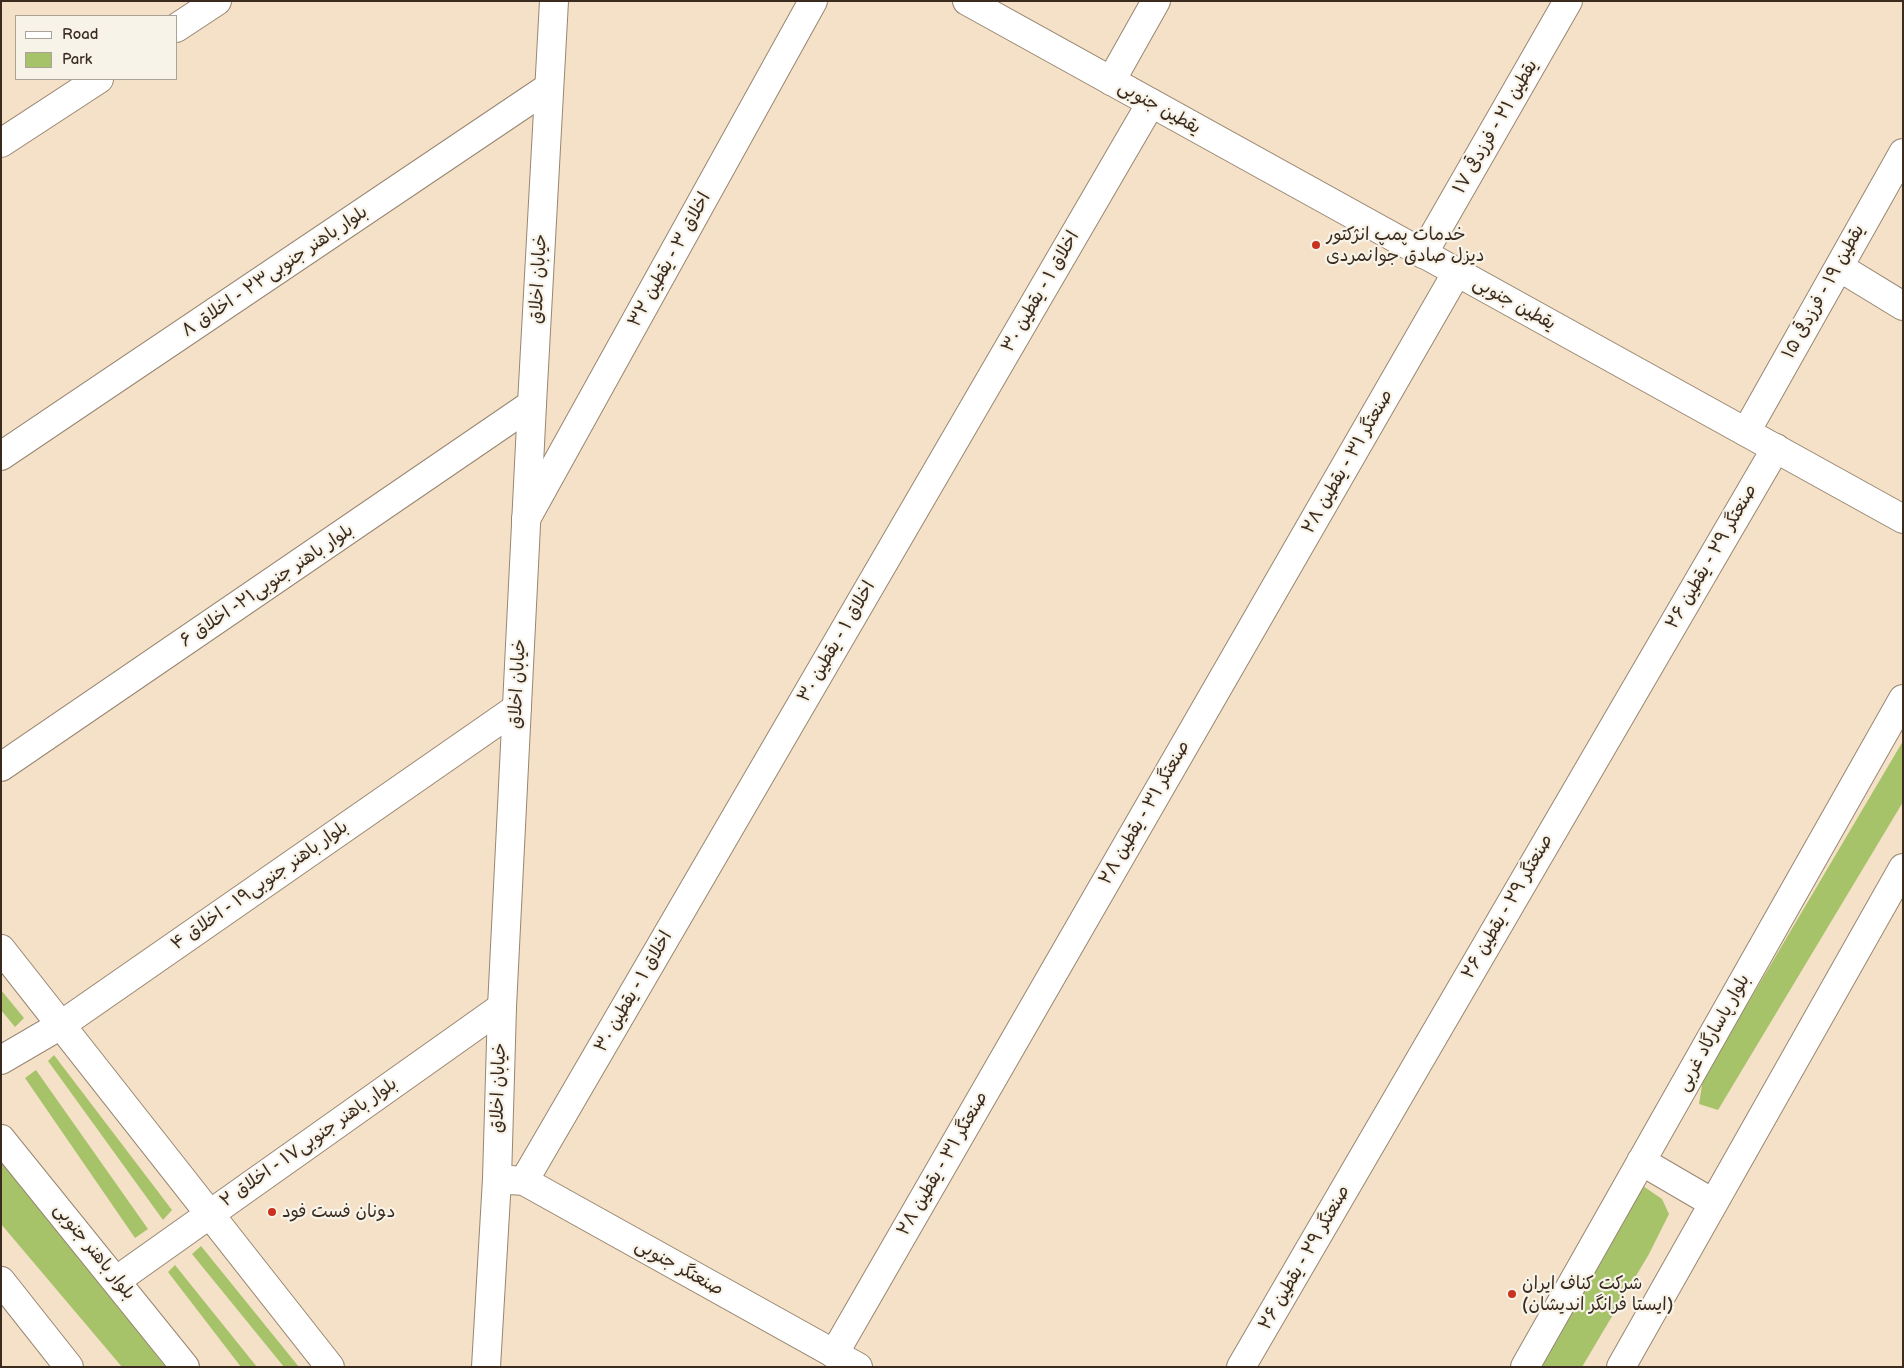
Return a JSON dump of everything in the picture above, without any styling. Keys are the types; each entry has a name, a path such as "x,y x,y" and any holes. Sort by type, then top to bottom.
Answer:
{"street":[{"path":"178,27 217,1"},
{"name":"خیابان اخلاق","path":"486,1367 526,519 554,1"},
{"name":"اخلاق ۳ - یقطین ۳۲","path":"526,519 813,1"},
{"name":"یقطین جنوبی","path":"967,1 1903,519"},
{"path":"1110,81 1156,1"},
{"name":"یقطین ۲۱ - فرزدقی ۱۷","path":"1423,254 1568,1"},
{"path":"1,143 97,80"},
{"name":"بلوار باهنر جنوبی۲۳ - اخلاق ۸","path":"1,456 549,87"},
{"name":"اخلاق ۱ - یقطین ۳۰","path":"524,1181 1151,103"},
{"name":"یقطین ۱۹ - فرزدقی ۱۵","path":"1746,432 1903,153"},
{"path":"1839,267 1903,306"},
{"name":"صنعتگر ۳۱ - یقطین ۲۸","path":"834,1354 1457,272"},
{"name":"بلوار باهنر جنوبی۲۱- اخلاق ۶","path":"1,767 532,404"},
{"name":"صنعتگر ۲۹ - یقطین ۲۶","path":"1241,1367 1776,448"},
{"name":"بلوار پاسارگاد غربی","path":"1525,1367 1903,699"},
{"name":"بلوار باهنر جنوبی۱۹ - اخلاق ۴","path":"1,1060 61,1025 517,708"},
{"path":"1621,1367 1903,868"},
{"path":"1,949 330,1367"},
{"name":"بلوار باهنر جنوبی۱۷ - اخلاق ۲","path":"116,1280 502,1007"},
{"name":"بلوار باهنر جنوبی","path":"1,1138 185,1367"},
{"path":"1641,1161 1713,1203"},
{"name":"صنعتگر جنوبی","path":"496,1179 524,1181 858,1367"},
{"path":"1,1281 69,1367"}],"green space":[{"path":"1903,741 1903,802 1718,1110 1699,1104 1703,1079"},
{"path":"1,990 24,1018 15,1027 1,1010"},
{"path":"54,1055 172,1210 163,1220 48,1061"},
{"path":"36,1070 148,1229 135,1238 25,1078"},
{"path":"1,1160 166,1367 122,1367 1,1224"},
{"path":"1643,1186 1662,1199 1669,1214 1649,1254 1582,1367 1520,1367"},
{"path":"201,1246 299,1367 284,1367 192,1254"},
{"path":"175,1265 257,1367 241,1367 168,1272"}],"place":[{"name":"خدمات پمپ انژکتور دیزل صادق جوانمردی","path":"1316,245"},
{"name":"دونان فست فود","path":"272,1212"},
{"name":"شرکت کناف ایران (ایستا فرانگر اندیشان)","path":"1512,1294"}]}
